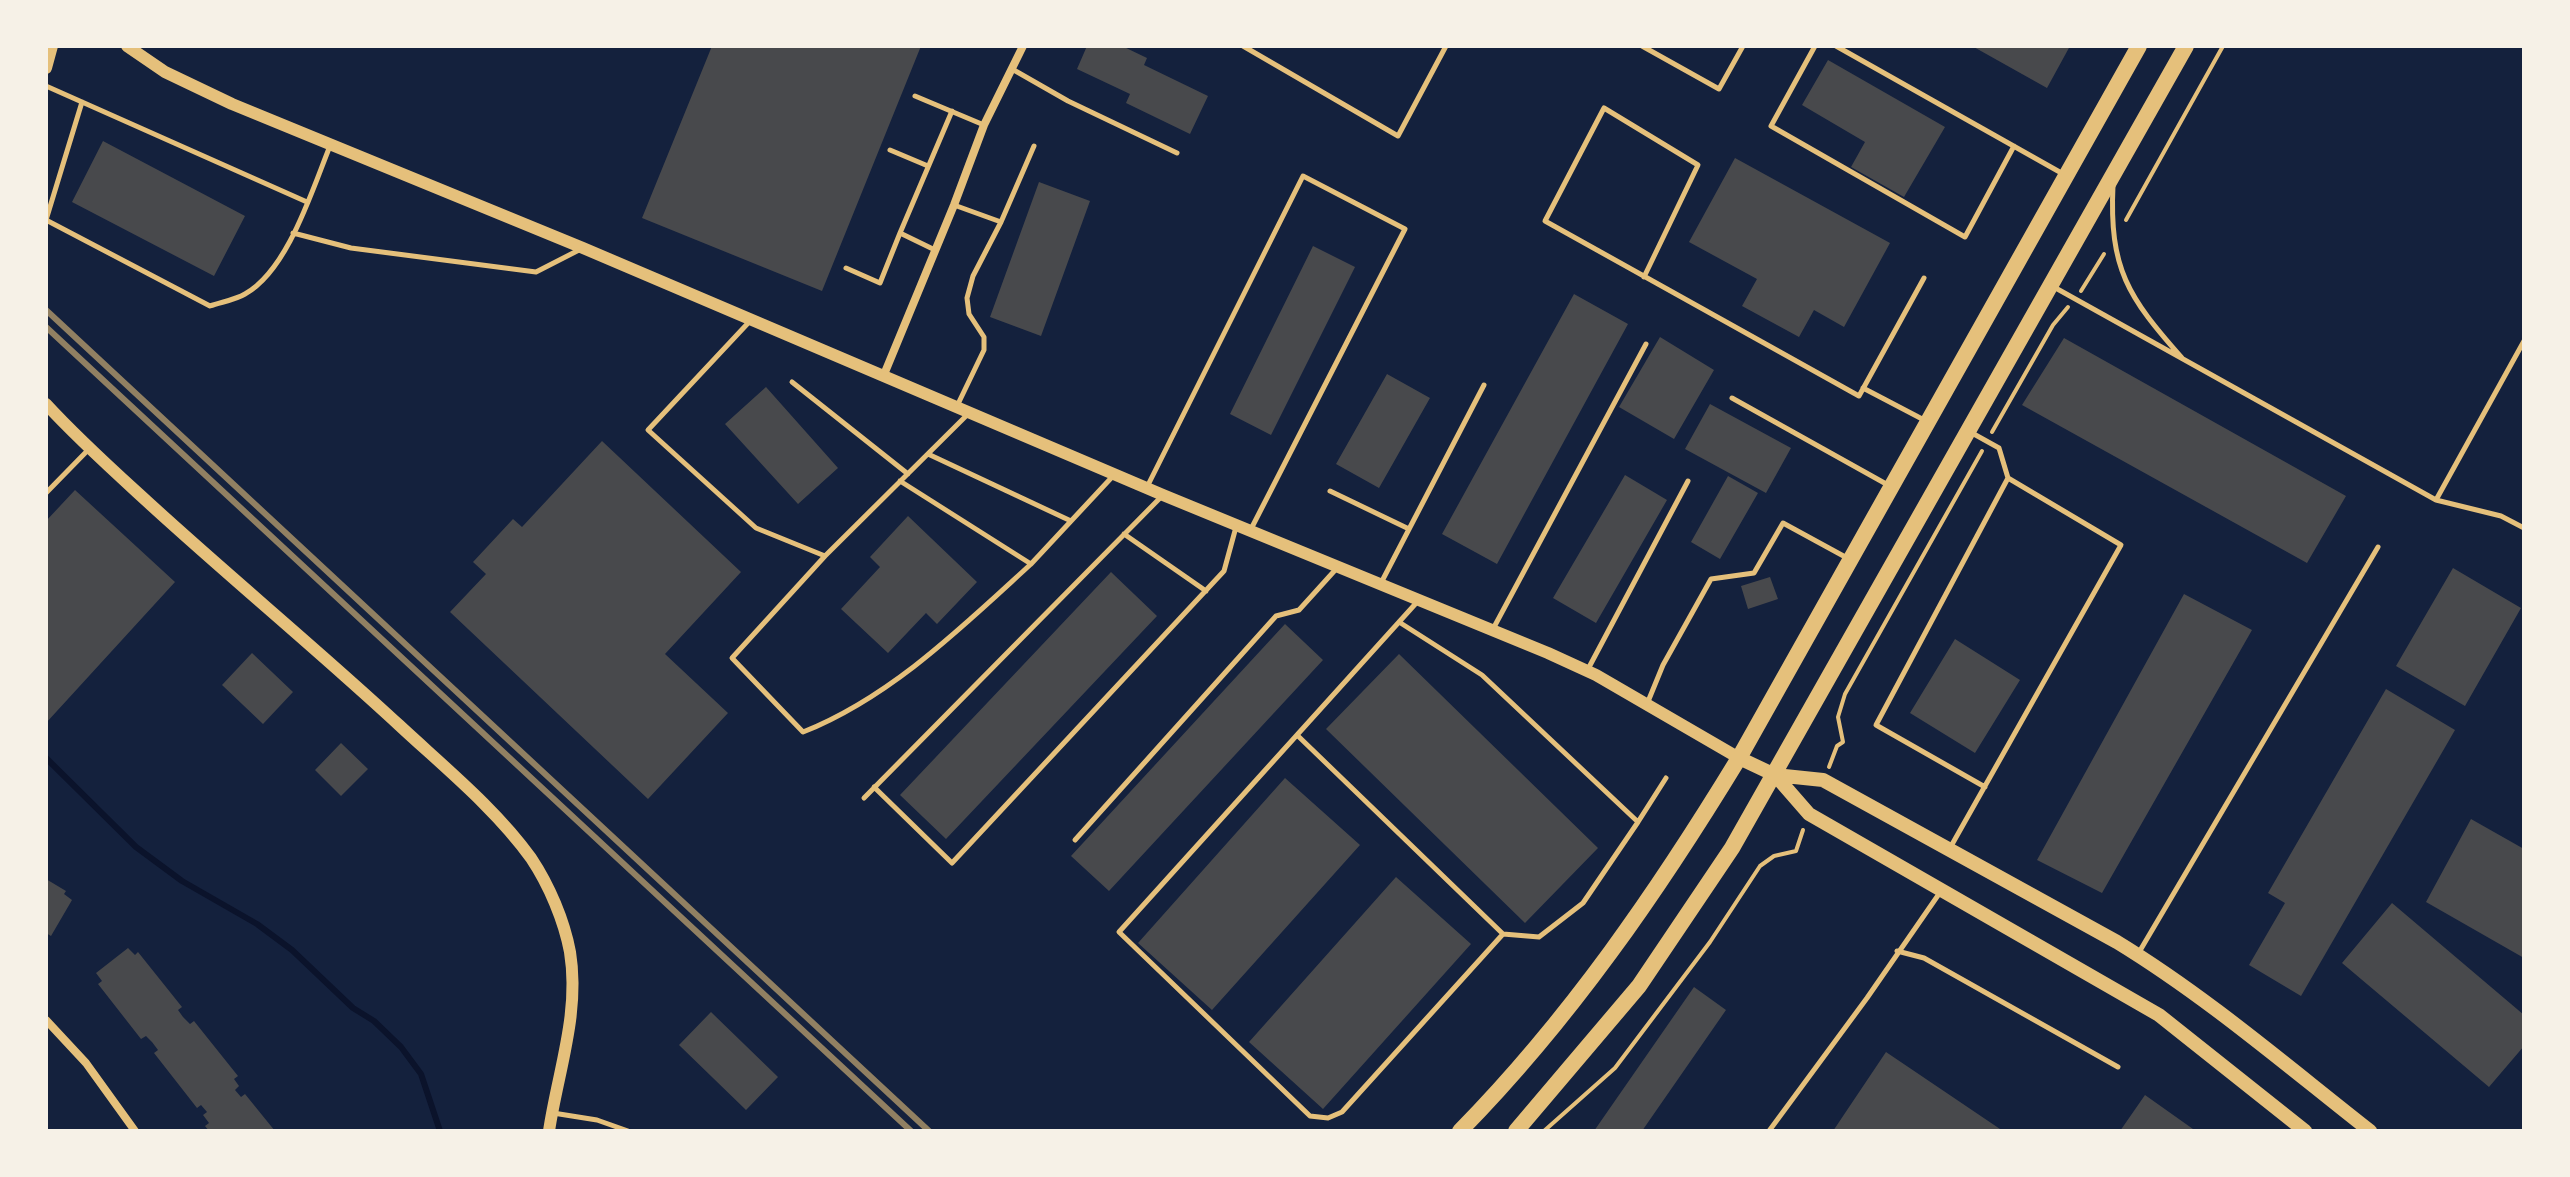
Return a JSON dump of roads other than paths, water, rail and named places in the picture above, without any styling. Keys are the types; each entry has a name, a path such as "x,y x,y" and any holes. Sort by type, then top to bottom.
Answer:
{"highway":[{"path":"1460,1131 1544,1039 1611,954 1672,866 1739,758 2139,46"},
{"path":"1516,1131 1639,986 1732,848 2186,46"}],"main road":[{"path":"1739,758 1775,775 1823,780 2137,955 2213,1005 2370,1131"},
{"path":"1775,775 1809,814 2159,1015 2305,1131"}],"street":[{"path":"46,68 52,46"},
{"path":"127,46 165,72 232,104 583,248 1236,526 1587,671 1739,758"},
{"path":"883,377 984,125 1023,46"},
{"path":"46,404 89,449 209,558 329,660 447,769 512,835 530,858 559,914 574,985 570,1028 549,1131"},
{"path":"46,1020 86,1063 135,1131"}],"lane":[{"path":"1243,46 1398,136 1446,46"},
{"path":"1642,46 1719,89 1743,46"},
{"path":"1815,46 1771,126 1965,237 2014,146"},
{"path":"1836,46 2067,176"},
{"path":"1848,53 1852,46"},
{"path":"1011,69 1068,101 1177,153"},
{"path":"46,86 307,202"},
{"path":"915,96 984,125"},
{"path":"82,102 46,220 210,306 245,294 275,267 331,145"},
{"path":"1644,277 1698,165 1604,108 1545,221 1644,277 1859,396 1924,278"},
{"path":"846,268 880,283 952,111"},
{"path":"1034,146 1001,222 973,276 967,298 969,314 984,337 984,350 962,410 928,454 825,556 732,658 803,732 835,719 886,686 959,630 1031,564 1114,474"},
{"path":"890,150 928,166"},
{"path":"2113,175 2112,228 2119,266 2142,311 2185,362"},
{"path":"1147,488 1303,176 1405,229 1250,531"},
{"path":"954,205 1001,222"},
{"path":"293,233 351,248 536,272 583,248"},
{"path":"900,233 935,250"},
{"path":"2051,285 2436,500 2501,516 2524,528"},
{"path":"751,320 648,430 756,528 825,556"},
{"path":"2436,500 2524,341"},
{"path":"1493,631 1646,344"},
{"path":"792,382 908,474"},
{"path":"1381,585 1484,385"},
{"path":"1863,388 1928,422"},
{"path":"1732,398 1892,487"},
{"path":"1950,849 2121,545 2008,478 1999,448 1968,432"},
{"path":"46,493 89,449"},
{"path":"928,454 1071,521"},
{"path":"1985,787 1876,725 2008,478"},
{"path":"900,481 1031,564"},
{"path":"1587,671 1688,481"},
{"path":"1330,491 1409,529"},
{"path":"864,798 1163,495"},
{"path":"1647,704 1663,665 1711,579 1754,573 1783,523 1850,560"},
{"path":"874,787 952,863 1224,571 1236,526"},
{"path":"1124,534 1206,591"},
{"path":"2137,955 2378,547"},
{"path":"1075,840 1276,616 1299,610 1338,567"},
{"path":"1419,600 1119,932 1310,1116 1328,1118 1342,1112 1503,934"},
{"path":"1399,622 1482,675 1638,822"},
{"path":"1297,735 1503,934 1539,937 1583,903 1666,778"},
{"path":"1769,1131 1867,998 1941,890"},
{"path":"1897,951 1924,958 2118,1067"},
{"path":"552,1113 597,1120 628,1131"}],"waterway":[{"path":"46,758 136,847 182,881 257,924 292,950 353,1008 374,1021 401,1047 421,1074 440,1131"}],"railway":[{"path":"46,310 929,1131"},
{"path":"46,327 911,1131"}]}
